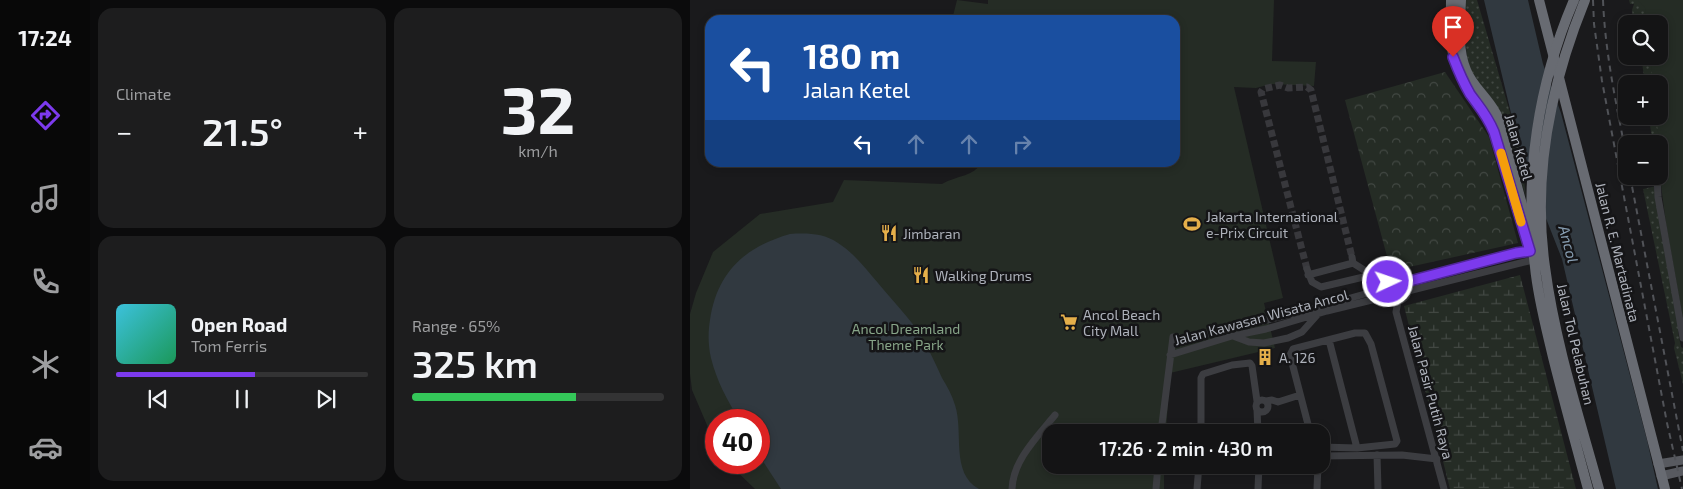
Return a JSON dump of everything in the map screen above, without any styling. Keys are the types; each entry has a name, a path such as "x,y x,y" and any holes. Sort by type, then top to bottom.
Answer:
{"highway":[{"name":"Jalan Ketel","path":"1451,0 1456,43 1466,71 1477,89 1495,111 1501,127 1533,255"},
{"name":"Jalan Ketel","path":"1456,43 1461,0"},
{"name":"Jalan R. E. Martadinata","path":"1540,0 1544,22 1665,489"},
{"name":"Jalan Tol Pelabuhan","path":"1574,0 1552,59 1540,106 1531,180 1532,231 1535,268 1542,309 1589,489"},
{"name":"Jalan Tol Pelabuhan","path":"1585,0 1569,39 1552,100 1542,169 1542,227 1544,266 1554,320 1600,489"},
{"path":"1533,255 1589,489"},
{"path":"1533,255 1600,489"}],"main road":[{"path":"1658,464 1683,460"},
{"path":"1661,476 1683,471"}],"street":[{"path":"1657,185 1683,338"},
{"path":"1387,289 1396,278 1406,282 1516,253 1533,255"},
{"path":"1408,291 1518,263 1533,255"},
{"path":"1372,275 1321,287 1312,282 1307,272 1352,260 1372,275 1387,289 1392,300 1398,301 1405,298 1408,291 1406,282"},
{"name":"Jalan Kawasan Wisata Ancol","path":"1387,289 1318,314 1266,329 1232,336 1170,356 1173,337 1186,339 1295,314 1387,289"},
{"name":"Jalan Pasir Putih Raya","path":"1398,301 1396,312 1444,489"},
{"path":"1232,336 1257,343 1288,338 1302,332 1318,314"},
{"path":"1308,424 1290,355 1293,349 1362,332 1368,337 1396,440 1395,444 1357,448 1330,447"},
{"path":"1203,335 1204,345"},
{"path":"1329,340 1357,448"},
{"path":"1162,424 1170,356"},
{"path":"1201,424 1201,378 1203,374 1232,365 1248,363 1252,366 1257,401 1255,406 1258,424"},
{"path":"1257,401 1263,399 1267,405 1274,406 1278,402 1300,396"},
{"path":"1257,410 1264,412 1267,405"},
{"path":"1012,489 1012,483 1020,462 1028,449 1057,416 1023,464 1017,489"},
{"path":"1377,455 1378,489"},
{"path":"1330,456 1402,455 1437,459"},
{"path":"1156,489 1157,474"},
{"path":"1197,489 1199,474"},
{"path":"1258,489 1259,474"},
{"path":"1317,489 1318,474"}],"green space":[{"name":"Ancol Dreamland Theme Park","path":"957,0 988,4 988,0 1274,0 1272,61 1316,62 1314,86 1271,84 1256,88 1234,87 1283,298 1264,303 1275,348 1170,373 1167,424 1042,424 1042,474 1164,474 1164,489 755,489 739,474 770,474 770,409 705,409 705,420 692,390 690,374 690,314 696,293 713,252 760,214 833,202 844,180 942,184 974,171 979,167 1180,167 1180,15 953,15"},
{"path":"1465,0 1477,0 1517,136 1526,197 1514,159 1469,68 1464,36"},
{"path":"1629,0 1652,0 1653,15 1633,15 1634,4 1630,4"},
{"path":"1638,0 1683,0 1683,320 1661,185 1668,185 1668,135 1658,135 1657,125 1668,125 1668,75 1652,75 1651,65 1668,65 1668,15 1646,15 1645,8"},
{"path":"1642,65 1657,65 1656,75 1644,75"},
{"path":"1445,72 1489,137 1518,243 1400,269 1388,260 1345,100"},
{"path":"1650,125 1660,125 1660,135 1651,135"},
{"path":"1656,186 1662,240 1665,245 1680,327 1678,332 1681,347 1683,348 1683,384 1674,348 1675,343 1643,189"},
{"path":"1520,275 1576,489 1450,489 1404,306"}],"water":[{"name":"Ancol","path":"1484,0 1528,0 1543,64 1561,113 1647,440 1658,489 1616,489 1562,259 1521,155"},
{"path":"790,234 821,235 844,247 855,256 906,316 923,339 948,387 955,405 961,463 964,473 970,482 979,489 781,489 770,472 770,409 733,409 716,375 709,348 710,320 719,288 736,264 747,254 774,239"}],"tunnel":[{"path":"1307,269 1261,92 1263,89 1280,85 1288,88 1307,87 1311,90 1352,257"}],"railway":[{"path":"1593,0 1594,24 1602,81 1667,423 1682,489"},
{"path":"1603,0 1609,58 1622,135"},
{"path":"1632,185 1683,451"}],"slow traffic":[{"path":"1501,153 1521,222"}],"place":[{"name":"Jakarta International e-Prix Circuit","path":"1192,224"},
{"name":"Jimbaran","path":"889,233"},
{"name":"Walking Drums","path":"921,275"},
{"name":"Ancol Beach City Mall","path":"1069,322"},
{"name":"A. 126","path":"1265,357"}],"route":[{"path":"1388,282 1396,278 1406,282 1530,251 1488,116 1471,95 1459,74 1453,57"}]}
